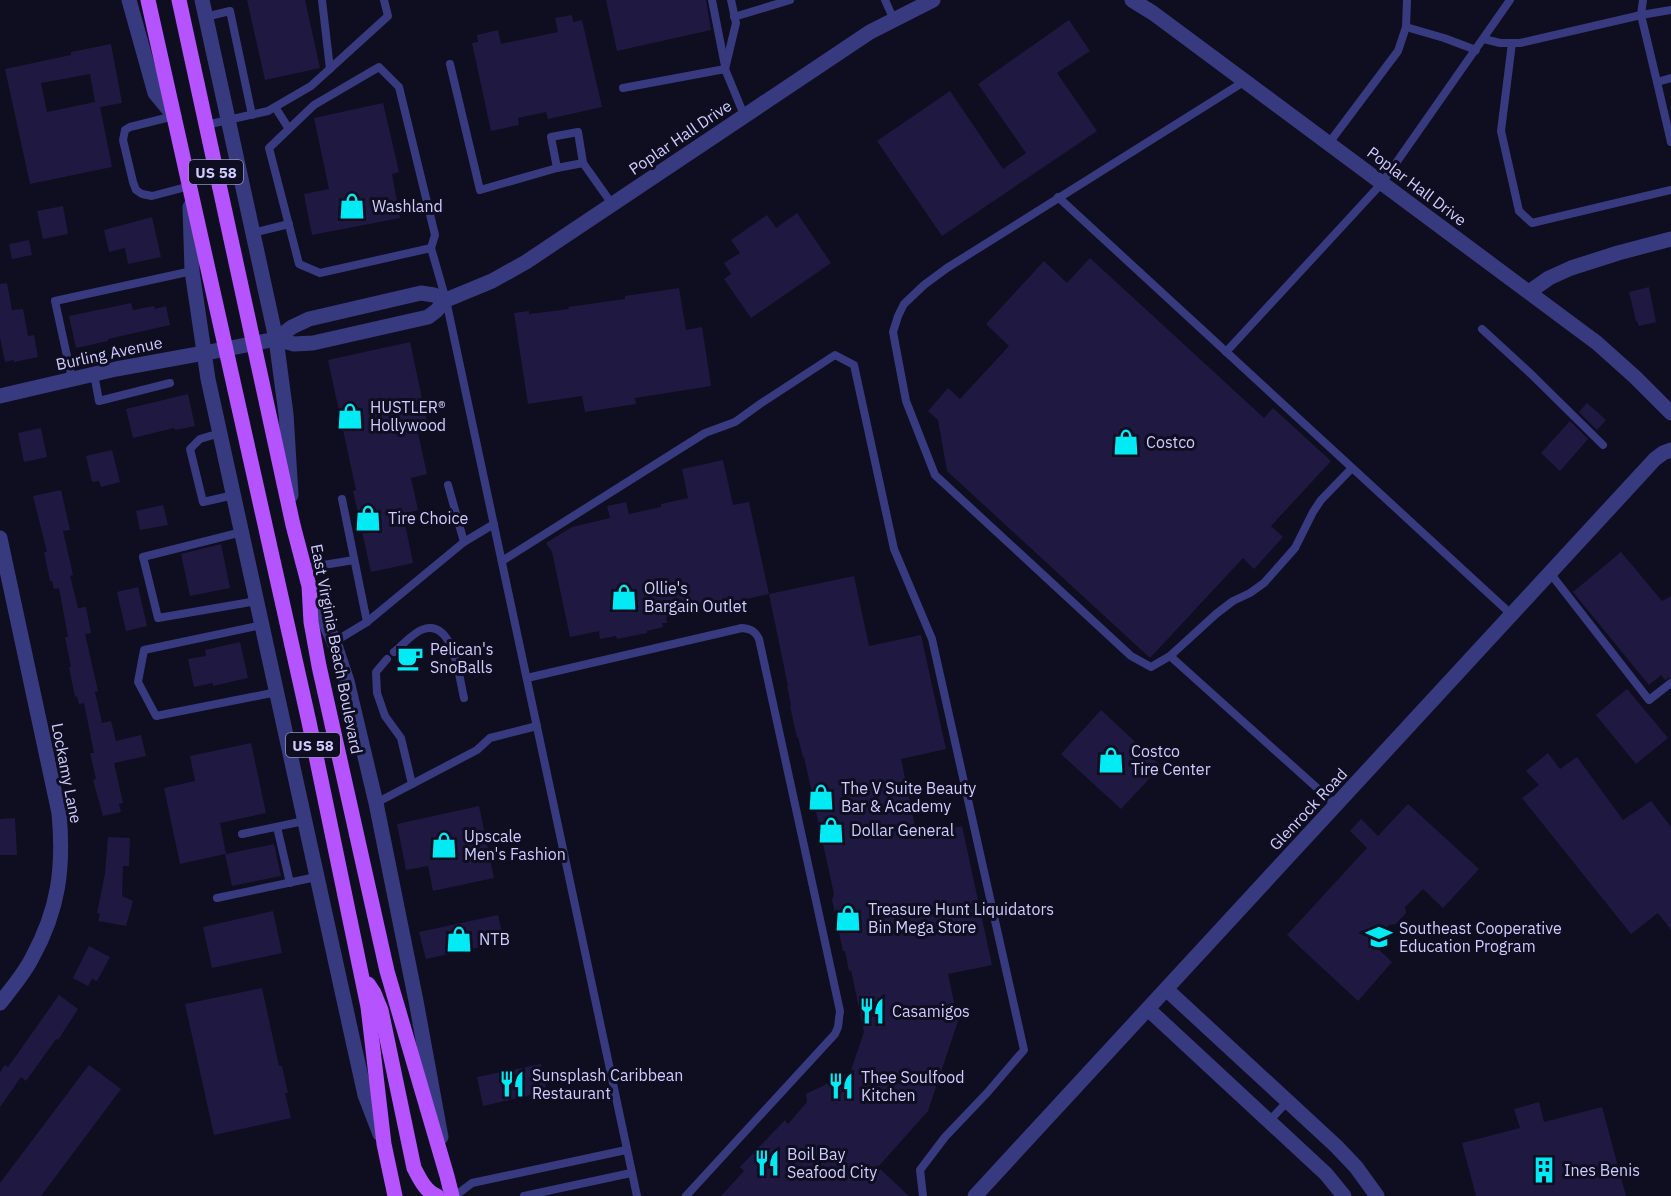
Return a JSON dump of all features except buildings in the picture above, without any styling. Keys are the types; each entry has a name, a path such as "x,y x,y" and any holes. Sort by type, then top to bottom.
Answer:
{"main road":[{"name":"US 58","path":"148,0 309,722 368,1007 384,1144 396,1196"},
{"name":"East Virginia Beach Boulevard","path":"179,0 293,525 309,586 311,621 319,666 387,971 453,1196"},
{"path":"361,975 374,993 381,1010 414,1168 423,1185 436,1196"}],"street":[{"path":"129,0 155,93 174,116"},
{"path":"202,0 276,339 286,414 293,525"},
{"name":"Poplar Hall Drive","path":"276,339 294,344 313,343 421,319 436,311 446,300 492,281 526,262 870,32 893,18 933,0"},
{"name":"Poplar Hall Drive","path":"1132,0 1153,13 1597,343 1671,413"},
{"path":"190,186 192,271 203,353 316,877 366,1095 384,1144"},
{"path":"1529,292 1549,278 1571,268 1671,239"},
{"name":"Poplar Hall Drive","path":"226,349 276,339 292,327 309,319 422,293 446,300"},
{"name":"Burling Avenue","path":"0,396 94,374 226,349"},
{"name":"Glenrock Road","path":"975,1196 1655,459 1671,450"},
{"name":"Lockamy Lane","path":"0,541 59,813 62,845 60,877 55,902 45,931 32,959 0,1004"},
{"path":"309,586 334,642 347,681 376,803 419,1013 447,1176"},
{"path":"1166,989 1336,1146 1356,1167 1377,1196"},
{"path":"1148,1009 1326,1174 1344,1196"}],"lane":[{"path":"322,0 330,69"},
{"path":"206,125 268,111 311,86 388,16 384,0"},
{"path":"712,0 725,69 744,115"},
{"path":"725,69 736,23 731,0"},
{"path":"734,17 790,0"},
{"path":"885,0 893,18"},
{"path":"1329,143 1398,51 1406,27 1407,0"},
{"path":"1226,352 1382,183 1510,0"},
{"path":"1643,0 1641,15 1671,142"},
{"path":"1484,39 1500,43 1520,43 1671,10"},
{"path":"205,17 230,12 252,115"},
{"path":"1406,27 1476,50"},
{"path":"1512,43 1500,131 1519,211 1532,223 1671,190"},
{"path":"450,64 480,190 583,163"},
{"path":"432,248 320,273 299,264 269,148 314,105 379,67 399,87 435,235 432,248 446,300 637,1196"},
{"path":"623,88 725,69"},
{"path":"1657,82 1671,78"},
{"path":"1245,81 1058,197 924,285 904,304 893,332 906,401 935,475 1131,656 1151,667 1170,656 1233,602 1264,583 1295,548 1321,500 1352,468"},
{"path":"275,107 289,129"},
{"path":"174,116 130,127 125,130 123,140 136,190 142,194 152,195 190,186"},
{"path":"557,168 551,137 578,132 583,163 612,204"},
{"path":"1058,197 1512,615"},
{"path":"252,233 289,224"},
{"path":"72,379 55,301 192,271"},
{"path":"1482,329 1604,446"},
{"path":"502,561 705,433 735,422 835,355 854,365 894,549 932,639 1024,1050 945,1137 920,1170 923,1196"},
{"path":"94,374 99,401 170,384"},
{"path":"220,434 200,439 190,449 203,502 234,495"},
{"path":"448,485 464,542"},
{"path":"342,499 367,622"},
{"path":"334,642 367,622 464,542 494,524"},
{"path":"242,532 143,557 158,618 257,600"},
{"path":"305,568 354,560"},
{"path":"1550,573 1649,700 1671,683"},
{"path":"262,625 144,650 138,682 156,716 277,692"},
{"path":"394,652 423,629 435,628 444,634 452,646 464,698"},
{"path":"526,678 742,628 750,629 759,639 840,1011 840,1020 835,1034 686,1196"},
{"path":"1170,656 1336,805"},
{"path":"387,659 376,672 377,693 385,716 401,738 412,784"},
{"path":"376,803 477,750 490,738 537,726"},
{"path":"242,834 304,821"},
{"path":"278,827 290,883"},
{"path":"218,898 316,877"},
{"path":"1269,1121 1288,1101"},
{"path":"453,1196 472,1182 626,1150"},
{"path":"524,1196 631,1173"}],"place":[{"name":"Washland","path":"352,206"},
{"name":"HUSTLER® Hollywood","path":"350,416"},
{"name":"Costco","path":"1126,442"},
{"name":"Tire Choice","path":"368,518"},
{"name":"Ollie's Bargain Outlet","path":"624,597"},
{"name":"Pelican's SnoBalls","path":"410,658"},
{"name":"Costco Tire Center","path":"1111,760"},
{"name":"The V Suite Beauty Bar & Academy","path":"821,797"},
{"name":"Dollar General","path":"831,830"},
{"name":"Upscale Men's Fashion","path":"444,845"},
{"name":"Treasure Hunt Liquidators Bin Mega Store","path":"848,918"},
{"name":"Southeast Cooperative Education Program","path":"1379,937"},
{"name":"NTB","path":"459,939"},
{"name":"Casamigos","path":"872,1011"},
{"name":"Sunsplash Caribbean Restaurant","path":"512,1084"},
{"name":"Thee Soulfood Kitchen","path":"841,1086"},
{"name":"Boil Bay Seafood City","path":"767,1163"},
{"name":"Ines Benis","path":"1544,1170"}]}
